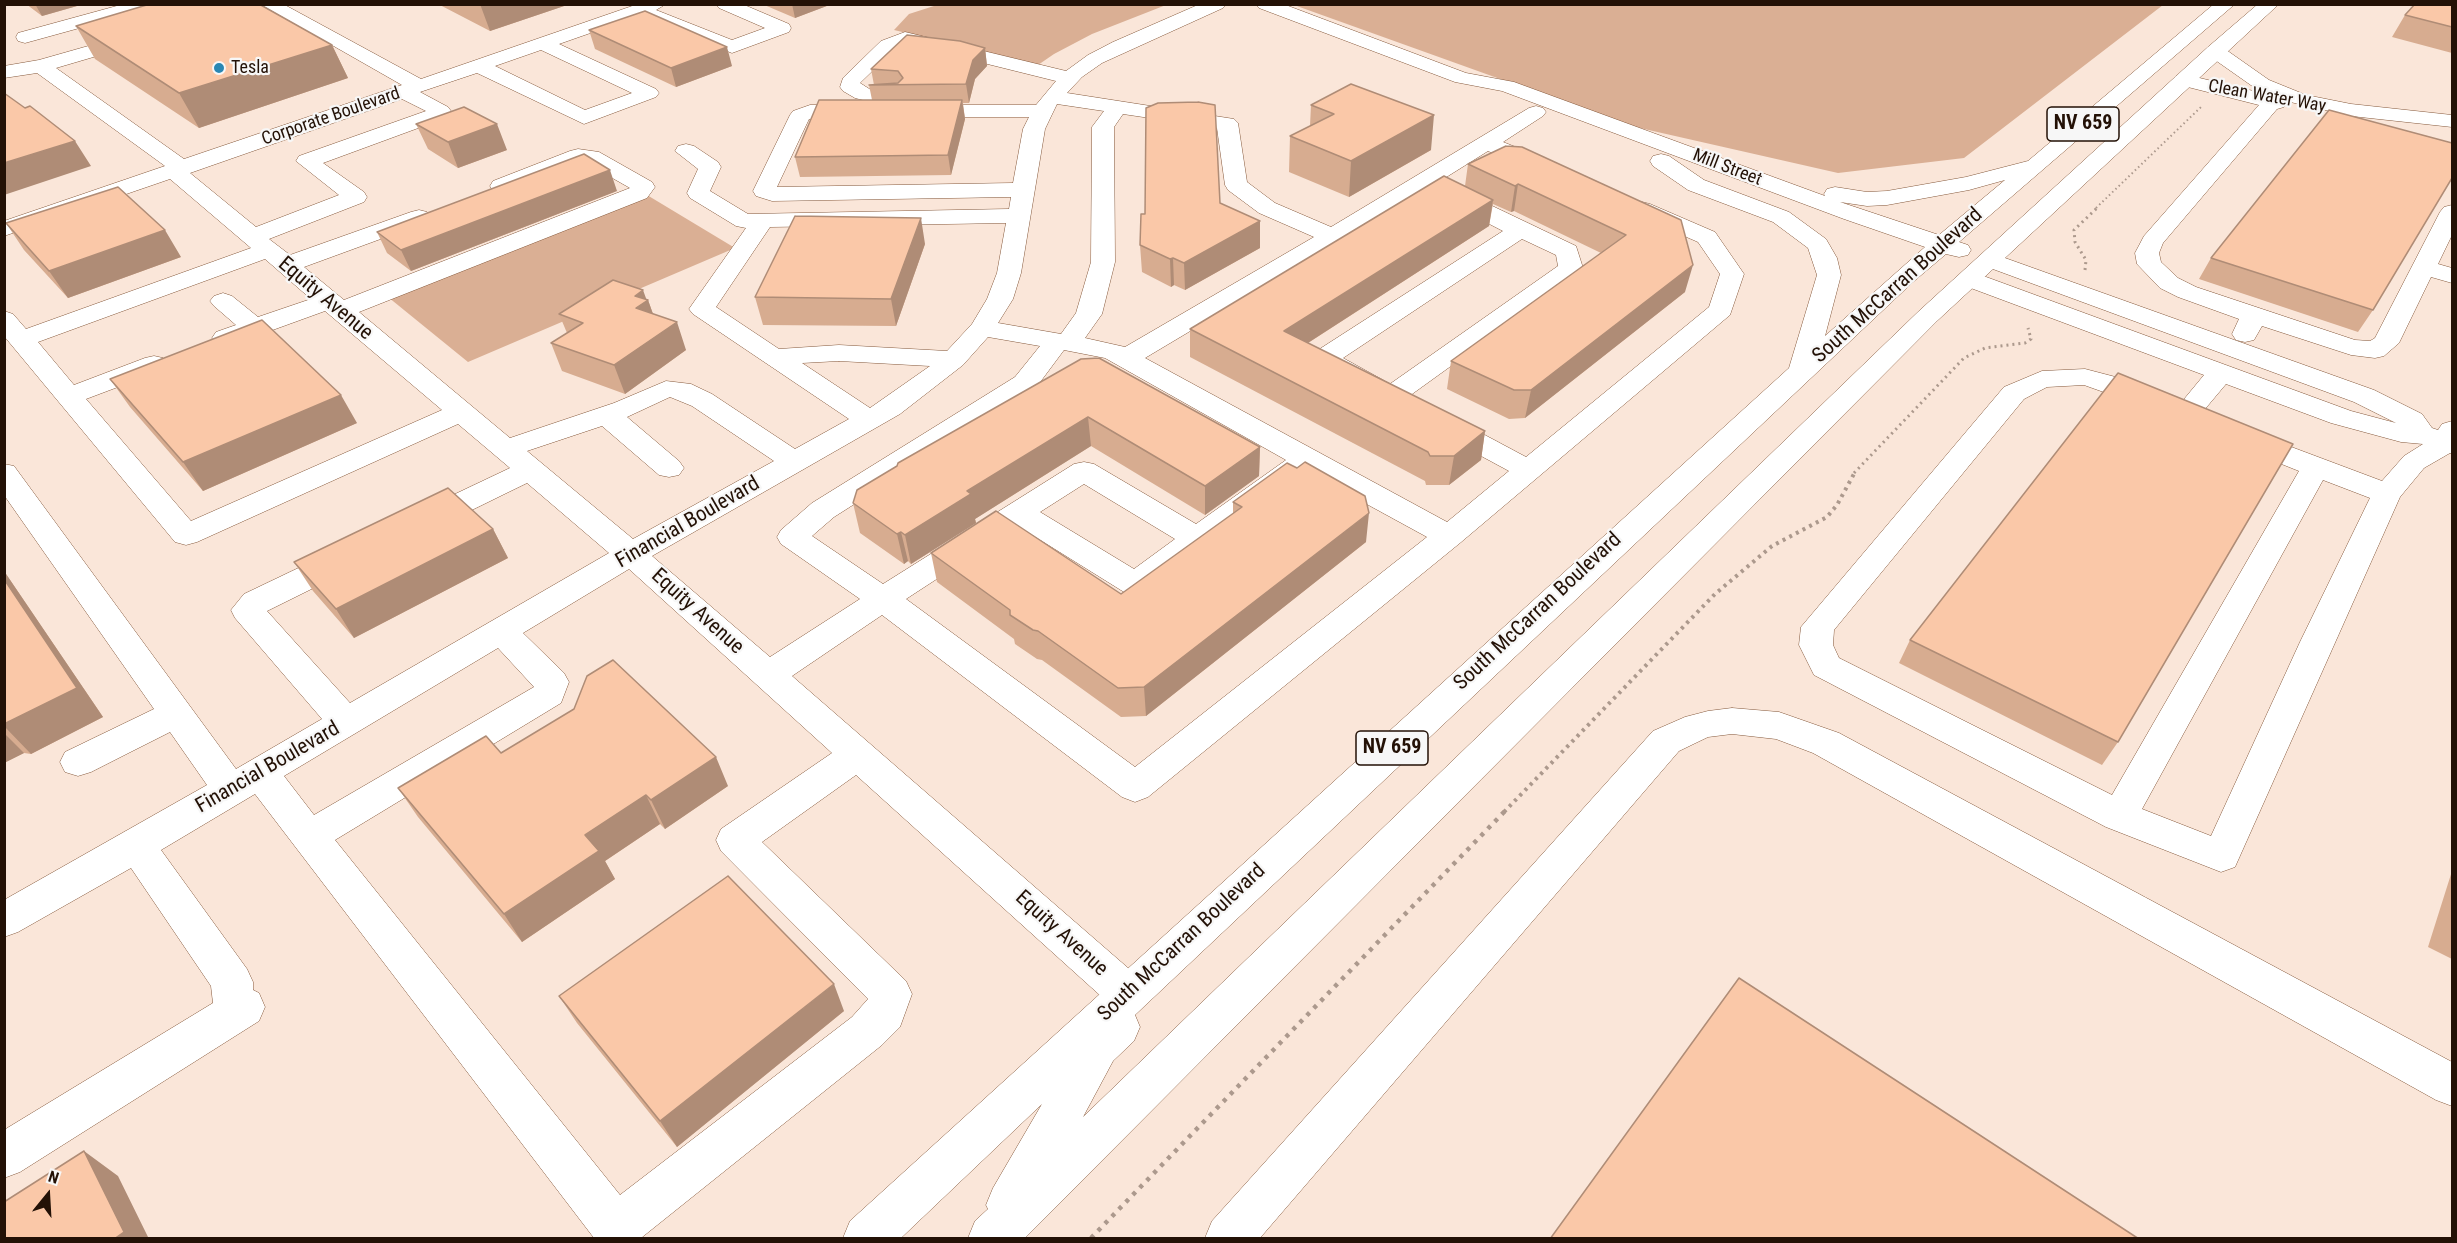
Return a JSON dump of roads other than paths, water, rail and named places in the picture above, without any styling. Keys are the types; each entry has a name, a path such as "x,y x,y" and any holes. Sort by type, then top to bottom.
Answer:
{"main road":[{"path":"4,44 19,30 146,4"},
{"path":"269,4 412,89 441,111 433,117 307,161 356,197 269,250"},
{"path":"648,8 732,47 782,28 725,4"},
{"path":"1024,190 772,194 764,191 800,115 810,111 1054,95 1095,59 1217,4"},
{"name":"Mill Street","path":"1265,4 1462,78 1507,86 1710,161 1920,253 1980,270"},
{"name":"South McCarran Boulevard","path":"867,1239 1640,518 1800,373 1920,253 2038,163 2226,4"},
{"name":"South McCarran Boulevard","path":"992,1238 1928,316 2183,80 2270,4"},
{"name":"Corporate Boulevard","path":"4,229 648,8"},
{"path":"4,72 41,66 152,34"},
{"path":"1054,95 904,39 888,45 850,82 850,87 871,96 1054,95 1227,123 1236,185 1267,208 1332,236"},
{"path":"479,66 584,118 649,93 543,44"},
{"name":"Clean Water Way","path":"2215,51 2253,79 2274,90 2317,104 2351,110"},
{"name":"Equity Avenue","path":"41,66 178,170 334,306 632,554 1128,994"},
{"name":"Mill Street","path":"1462,78 1484,93 1866,241"},
{"name":"Clean Water Way","path":"2183,80 2272,102 2452,121"},
{"name":"Financial Boulevard","path":"4,920 632,554 869,420 929,381 954,359 982,328 1000,298 1009,273 1034,129 1054,95"},
{"path":"2272,102 2152,241 2147,253 2150,264 2169,283 2187,292 2351,347 2375,350 2386,343 2450,220"},
{"path":"1118,106 1103,127 1103,262 1089,314 1025,383 823,510 792,537 883,599 1135,787 1449,536 1721,310 1732,274 1707,237 1620,199"},
{"path":"1125,357 1424,182 1536,112"},
{"path":"1488,143 1565,176"},
{"path":"686,151 710,167 698,193 744,221 1019,216"},
{"path":"69,396 255,328 334,306 629,198 639,193 644,187 591,157 578,156 480,194"},
{"path":"1661,161 1696,185 1780,217 1818,244 1825,258 1829,275 1800,373"},
{"path":"1710,161 1827,193 1867,199 1941,189 2000,176 2038,163"},
{"path":"1391,396 1572,268 1567,251 1424,182"},
{"path":"437,210 269,250 13,329 186,535 461,412"},
{"path":"763,220 702,309 869,420"},
{"path":"1520,230 1324,358 1529,470"},
{"path":"2424,267 2452,276"},
{"path":"1980,270 2237,349 2364,396 2443,438"},
{"path":"1980,270 2220,373 2342,417 2401,433 2443,438"},
{"path":"223,302 255,328"},
{"path":"2237,349 2254,315"},
{"path":"982,328 1113,351 1449,536"},
{"path":"773,357 839,354 954,359"},
{"path":"2185,415 2220,373"},
{"path":"2387,494 2315,468 2117,386 2085,377 2042,379 2014,393 1818,627 1816,645 1826,666 2119,816 2221,856 2317,642 2387,494 2414,462 2443,438"},
{"path":"505,449 607,414 666,389 681,390 702,400 795,462"},
{"path":"607,414 669,468"},
{"path":"1018,512 1135,584 1306,459"},
{"path":"2119,816 2315,468"},
{"path":"346,722 248,610 256,602 530,470"},
{"path":"768,675 1084,471 1198,538"},
{"path":"4,473 177,713 246,781 310,836 616,1228 867,1031 885,1013 891,994 735,840 858,754"},
{"path":"310,836 549,694 552,682 501,631"},
{"path":"78,762 177,713"},
{"path":"1229,1239 1666,741 1685,731 1708,724 1732,721 1779,726 1826,743 2452,1085"},
{"path":"4,1156 244,1007 232,1000 232,982 136,845"},
{"path":"992,1238 1098,1047 1127,1020 1128,994"}],"place":[{"name":"Tesla","path":"219,68"}]}
